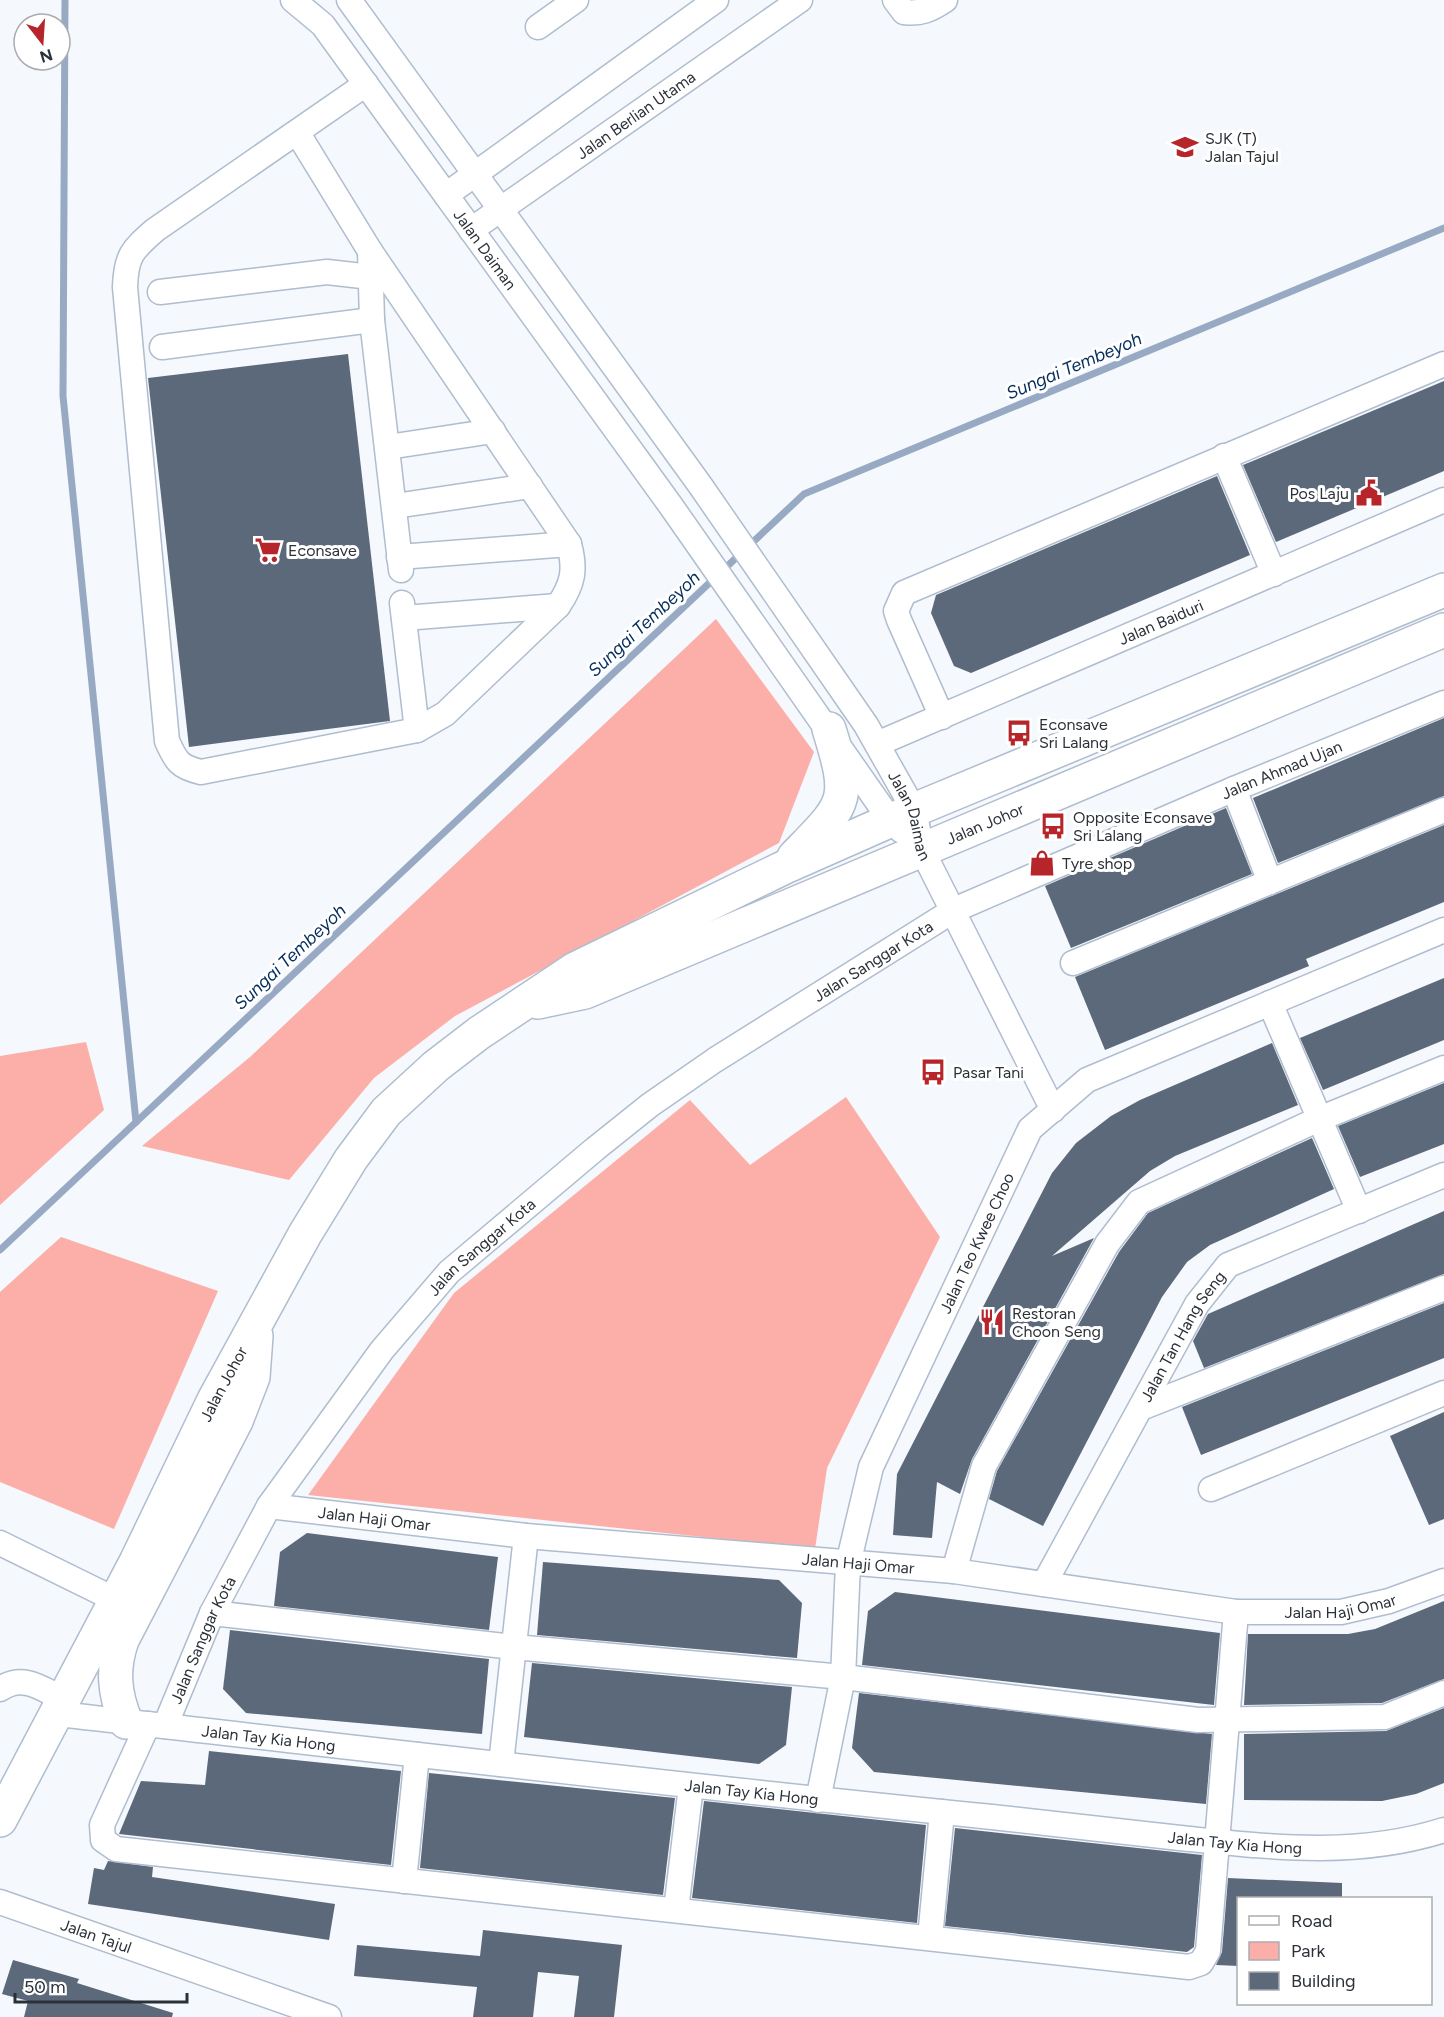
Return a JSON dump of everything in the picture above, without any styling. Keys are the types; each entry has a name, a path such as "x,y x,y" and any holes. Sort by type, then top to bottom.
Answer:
{"highway":[{"path":"903,816 1444,590"},
{"name":"Jalan Johor","path":"522,1006 585,992 1444,630"},
{"path":"785,867 832,816 839,805 843,789 842,771 829,729"},
{"name":"Jalan Johor","path":"0,1820 116,1600 257,1319 351,1159 386,1112 436,1066 479,1033 575,969 785,867 903,816"},
{"path":"146,1724 117,1700 115,1660 122,1640 236,1421 253,1377 257,1319"}],"street":[{"name":"Jalan Daiman","path":"293,0 323,25 671,506 829,729 903,816"},
{"path":"350,0 502,208"},
{"path":"538,27 576,0"},
{"path":"446,195 716,0"},
{"name":"Jalan Berlian Utama","path":"471,230 800,0"},
{"path":"895,0 904,12 916,14 928,11 945,0"},
{"path":"297,132 370,251 569,544 574,564 571,586 558,606 445,714 417,730 201,772 185,768 174,757 167,741 125,287 126,267 133,250 155,230 366,84"},
{"name":"Jalan Daiman","path":"502,208 700,485 877,744 903,816 954,910 1053,1110"},
{"path":"370,251 372,320 400,564 569,544"},
{"path":"160,292 327,273 371,277"},
{"path":"162,347 372,320"},
{"path":"942,717 896,611 904,593 1444,364"},
{"path":"388,447 493,431"},
{"path":"1224,456 1274,574"},
{"path":"394,506 530,486"},
{"name":"Jalan Baiduri","path":"877,744 1444,500"},
{"path":"417,730 403,610 558,606"},
{"name":"Jalan Ahmad Ujan","path":"954,910 1234,789 1444,703"},
{"path":"1234,789 1270,882"},
{"path":"1073,963 1444,810"},
{"name":"Jalan Sanggar Kota","path":"404,1881 108,1846 100,1833 146,1724 212,1613 269,1506 382,1350 458,1264 650,1105 715,1060 954,910"},
{"name":"Jalan Teo Kwee Choo","path":"818,1800 843,1677 848,1564 871,1467 1030,1129 1087,1080 1444,930"},
{"path":"1270,1003 1359,1210"},
{"path":"954,1571 984,1467 1107,1244 1139,1202 1319,1119 1444,1068"},
{"name":"Jalan Tan Hang Seng","path":"1044,1584 1197,1304 1228,1265 1444,1175"},
{"path":"1141,1408 1444,1288"},
{"path":"1211,1489 1444,1393"},
{"name":"Jalan Haji Omar","path":"269,1506 526,1536 954,1571 1236,1612 1341,1612 1389,1601 1444,1581"},
{"path":"501,1764 526,1536"},
{"path":"0,1543 116,1600"},
{"path":"417,1755 404,1881 1196,1966 1201,1963 1208,1951 1236,1612"},
{"path":"212,1613 514,1647 843,1677 1198,1720 1385,1717 1444,1693"},
{"name":"Jalan Tay Kia Hong","path":"0,1689 9,1683 25,1680 61,1707 146,1724 818,1800 1218,1842 1307,1849 1366,1848 1418,1838 1444,1830"},
{"path":"676,1910 691,1786"},
{"path":"930,1938 942,1812"},
{"name":"Jalan Tajul","path":"0,1902 329,2017"}],"green space":[{"path":"716,619 814,752 779,843 455,1016 374,1078 289,1180 142,1146 250,1057"},
{"path":"86,1042 104,1110 0,1205 0,1056"},
{"path":"846,1097 940,1237 827,1468 815,1549 308,1495 454,1293 690,1100 750,1165"},
{"path":"61,1237 218,1291 114,1529 0,1482 0,1292"}],"building":[{"name":"Econsave","path":"348,354 390,721 189,747 148,378"},
{"path":"1444,381 1444,471 1276,542 1243,465"},
{"path":"1217,476 1250,555 971,673 954,666 931,613 936,595"},
{"path":"1444,718 1444,796 1278,863 1253,798"},
{"path":"1226,808 1252,874 1071,948 1045,886"},
{"path":"1444,825 1444,902 1306,959 1309,966 1105,1050 1075,977"},
{"path":"1444,978 1444,1040 1323,1090 1300,1038"},
{"path":"1272,1043 1298,1105 1175,1156 1150,1171 1052,1256 1094,1238 972,1459 960,1494 937,1482 932,1538 893,1535 897,1474 1052,1173 1076,1143 1111,1116 1140,1100"},
{"path":"1444,1083 1444,1144 1360,1177 1338,1126"},
{"path":"1312,1138 1334,1189 1210,1245 1187,1262 1162,1297 1043,1526 989,1499 997,1471 1119,1252 1148,1213"},
{"path":"1444,1211 1444,1274 1204,1368 1193,1341 1208,1314"},
{"path":"1444,1303 1444,1358 1201,1455 1182,1407"},
{"path":"1444,1412 1444,1519 1429,1525 1390,1436"},
{"path":"307,1533 498,1557 489,1630 274,1606 280,1552"},
{"path":"543,1562 779,1580 802,1603 797,1658 537,1635"},
{"path":"895,1592 1220,1633 1214,1705 862,1665 868,1611"},
{"path":"1444,1601 1444,1679 1382,1703 1244,1705 1248,1634 1348,1634 1375,1629"},
{"path":"230,1630 489,1659 482,1734 246,1713 223,1689"},
{"path":"532,1663 792,1687 786,1745 759,1764 524,1737"},
{"path":"859,1693 1212,1734 1206,1804 874,1772 852,1748"},
{"path":"1444,1708 1444,1783 1416,1794 1382,1801 1244,1800 1244,1734 1386,1731"},
{"path":"209,1751 401,1771 391,1865 119,1834 141,1781 205,1785"},
{"path":"429,1773 675,1798 663,1895 420,1868"},
{"path":"704,1801 926,1825 917,1923 692,1898"},
{"path":"955,1828 1202,1855 1194,1947 1187,1952 945,1926"},
{"path":"108,1861 153,1867 152,1877 335,1904 329,1940 88,1904 94,1868 104,1870"},
{"path":"1228,1878 1342,1883 1342,1897 1237,1897 1237,1966 1216,1965 1222,1952"},
{"path":"483,1930 622,1945 614,2017 574,2017 579,1976 538,1972 533,2017 473,2017 477,1987 354,1976 357,1945 480,1956"},
{"path":"13,1960 79,1979 77,1983 173,2013 172,2017 24,2017 28,2001 2,1994"}],"waterway":[{"path":"65,0 63,396 136,1122"},
{"name":"Sungai Tembeyoh","path":"0,1250 804,494 1444,228"}],"place":[{"name":"SJK (T) Jalan Tajul","path":"1185,147"},
{"name":"Pos Laju","path":"1369,493"},
{"name":"Econsave","path":"268,550"},
{"name":"Econsave Sri Lalang","path":"1019,733"},
{"name":"Opposite Econsave Sri Lalang","path":"1053,826"},
{"name":"Tyre shop","path":"1042,863"},
{"name":"Pasar Tani","path":"933,1072"},
{"name":"Restoran Choon Seng","path":"992,1322"}]}
